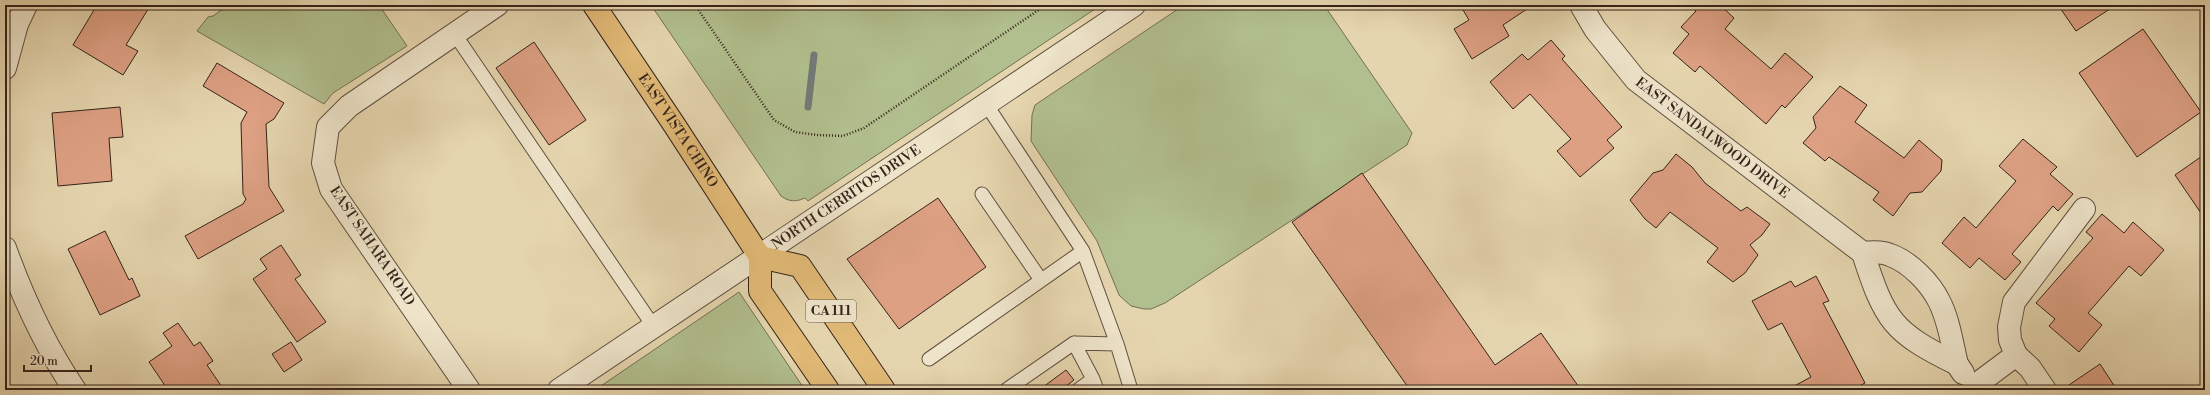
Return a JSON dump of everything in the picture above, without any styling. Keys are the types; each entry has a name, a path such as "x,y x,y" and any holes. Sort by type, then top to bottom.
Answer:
{"main road":[{"name":"EAST VISTA CHINO","path":"594,5 680,132 760,257"},
{"name":"CA 111","path":"828,390 760,291 760,257 800,266 884,390"}],"street":[{"path":"5,68 17,24 26,5"},
{"name":"EAST SAHARA ROAD","path":"469,390 331,189 324,163 328,127 349,106 497,5"},
{"name":"NORTH CERRITOS DRIVE","path":"559,390 760,257 1134,5"},
{"name":"EAST SANDALWOOD DRIVE","path":"1581,5 1594,29 1636,80 1863,253"},
{"path":"2045,390 2030,368 2016,355 2010,340 2009,328 2014,302 2084,209"},
{"path":"5,248 17,282 56,362 75,390"},
{"path":"1957,364 1912,340 1890,319 1873,284 1863,253 1873,252 1890,255 1912,269 1930,286 1940,302 1957,364 1974,389 2016,355"}],"lane":[{"path":"454,33 654,327"},
{"path":"986,104 1083,251 1117,344 1131,390"},
{"path":"982,194 1041,280"},
{"path":"929,359 1083,251"},
{"path":"1006,390 1074,343 1117,344"},
{"path":"1074,343 1095,385 1078,390"}],"path":[{"path":"695,5 774,120 795,132 817,136 842,136 864,128 1046,5"}],"green space":[{"path":"228,5 379,5 407,46 333,93 324,104 197,31 208,17 213,16"},
{"path":"651,5 1101,5 808,201 805,198 796,201 781,196"},
{"path":"1184,5 1324,5 1412,133 1407,145 1165,303 1151,309 1144,309 1131,306 1119,295 1097,241 1031,141 1032,115 1035,105"},
{"path":"739,292 805,390 595,390"}],"building":[{"path":"97,5 150,6 126,45 138,51 123,75 73,45"},
{"path":"1460,5 1524,5 1527,9 1503,25 1509,36 1472,59 1454,29 1469,20"},
{"path":"1690,5 1720,5 1734,18 1725,29 1771,69 1785,53 1813,77 1785,108 1782,105 1766,124 1700,66 1695,72 1673,53 1689,34 1681,27 1696,11"},
{"path":"2058,5 2116,5 2076,31"},
{"path":"2143,29 2201,112 2137,157 2079,73"},
{"path":"1551,40 1565,56 1562,59 1622,127 1607,140 1614,148 1580,177 1557,151 1571,139 1530,94 1513,109 1490,82 1522,54 1528,60"},
{"path":"534,42 586,120 549,145 496,68"},
{"path":"217,63 284,103 274,119 266,124 269,187 284,211 198,259 185,236 243,204 246,199 243,194 241,123 247,112 203,86"},
{"path":"1840,86 1867,105 1855,122 1904,158 1919,140 1942,160 1941,171 1922,192 1910,193 1893,216 1873,200 1879,192 1829,157 1825,161 1803,143 1816,128 1813,117"},
{"path":"120,107 123,137 109,138 112,181 58,186 52,113"},
{"path":"2023,139 2057,167 2050,174 2073,194 2058,211 2053,206 2012,254 2021,262 2005,280 1979,258 1970,268 1942,243 1964,217 1976,228 2016,181 1999,166"},
{"path":"1676,154 1692,167 1705,183 1741,211 1747,207 1770,224 1762,235 1750,245 1758,255 1745,273 1733,282 1707,262 1718,248 1670,212 1656,228 1645,219 1630,200 1653,173 1663,170"},
{"path":"2205,154 2205,219 2175,175"},
{"path":"1362,173 1495,365 1541,333 1581,390 1410,390 1292,222"},
{"path":"938,198 986,267 899,329 847,259"},
{"path":"2102,214 2124,233 2133,222 2164,250 2141,276 2129,266 2088,313 2102,325 2079,352 2049,326 2055,319 2036,303 2093,238 2086,232"},
{"path":"105,231 129,280 132,278 140,296 100,315 68,249"},
{"path":"281,245 301,275 295,279 326,322 297,342 253,279 267,269 260,259"},
{"path":"1816,276 1829,301 1823,303 1865,383 1852,390 1798,390 1796,385 1811,377 1782,323 1768,330 1752,301 1791,281 1795,287"},
{"path":"178,323 194,346 200,342 213,361 207,365 224,390 168,390 149,362 172,346 163,333"},
{"path":"291,342 302,360 284,372 272,354"},
{"path":"2100,364 2117,390 2063,389"},
{"path":"1066,370 1074,380 1061,390 1039,390"}],"waterway":[{"path":"808,107 814,55"}]}
